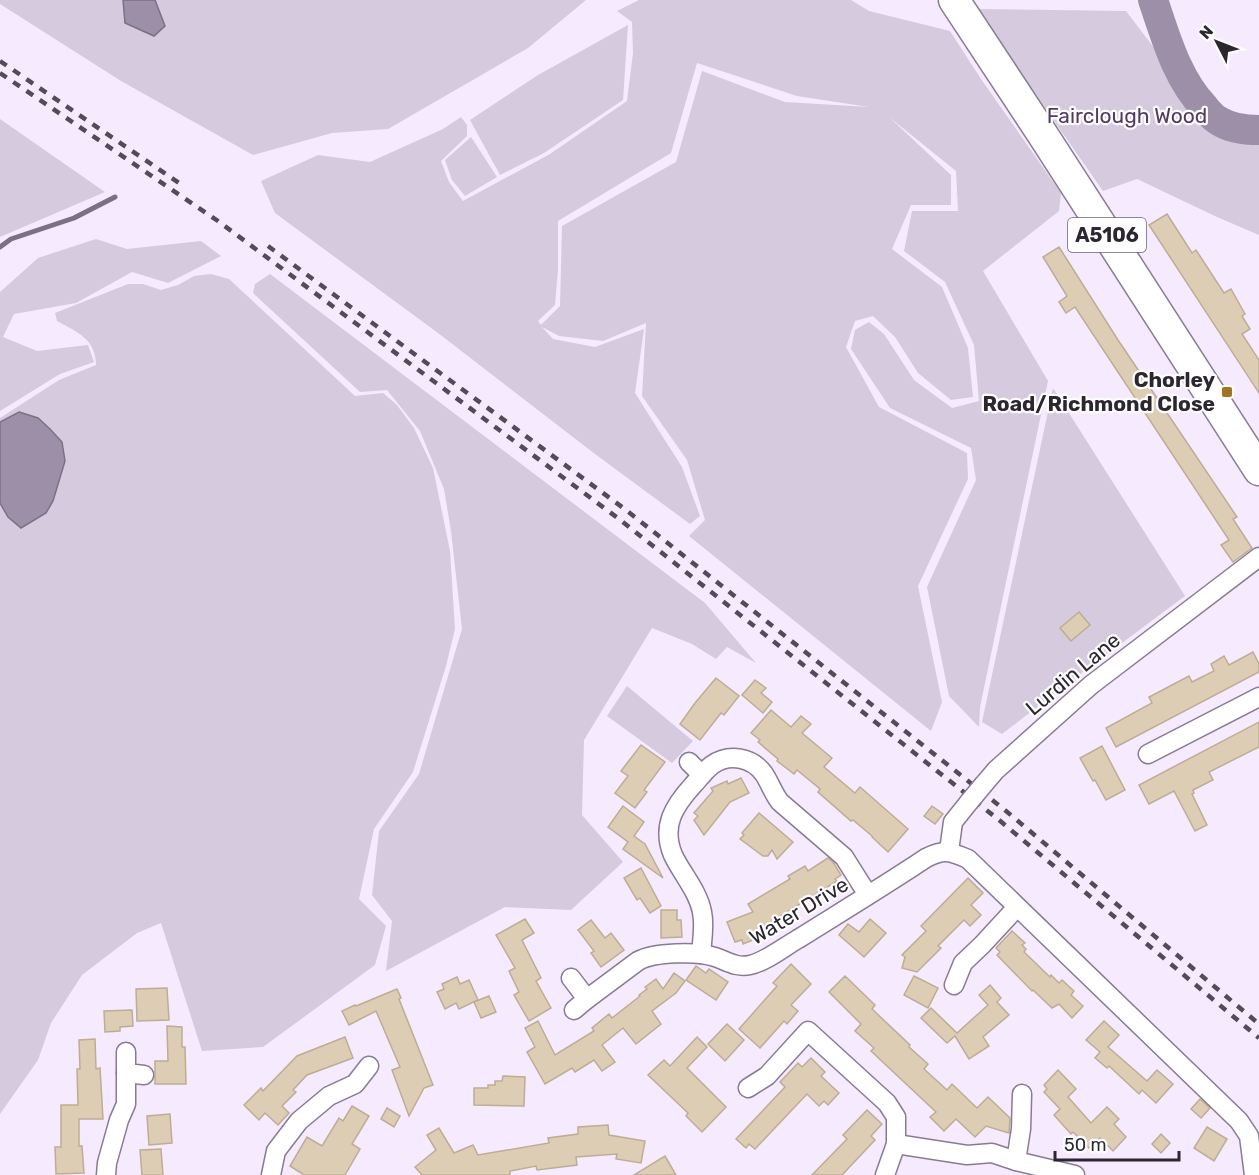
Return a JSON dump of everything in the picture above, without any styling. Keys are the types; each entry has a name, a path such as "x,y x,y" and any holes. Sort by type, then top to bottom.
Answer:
{"main road":[{"name":"A5106","path":"954,0 1258,466"}],"street":[{"name":"Lurdin Lane","path":"949,851 953,822 996,770 1091,685 1259,557"},
{"path":"1148,754 1259,697"},
{"path":"701,954 702,912 698,899 673,856 669,843 672,812 695,769 729,758 748,760 758,766 780,802 844,856 868,896"},
{"path":"949,851 968,859 1239,1121 1249,1136 1254,1175"},
{"name":"Water Drive","path":"571,978 580,1004 645,957 701,954 741,966 758,963 926,858 949,851"},
{"path":"954,985 963,963 1017,907"},
{"path":"748,1088 767,1076 808,1031 887,1103 897,1117 896,1144 885,1175"},
{"path":"106,1175 106,1163 135,1074 126,1052"},
{"path":"271,1175 276,1151 299,1121 329,1096 360,1092 369,1065"},
{"path":"1016,1161 1021,1129 1022,1094"},
{"path":"896,1144 967,1155 992,1153 1075,1175"}],"green space":[{"path":"0,0 586,0 528,48 388,129 332,133 253,155 121,81 0,4"},
{"path":"639,0 851,0 869,11 950,31 1061,193 1059,211 983,271 1048,381 980,707 979,727 949,696 927,587 976,480 971,448 890,408 851,349 855,330 869,322 884,334 914,380 952,408 979,401 974,345 945,282 904,251 912,211 958,211 956,171 889,117 951,175 951,205 911,205 892,249 942,287 968,348 973,397 951,400 918,373 895,337 873,316 855,321 846,347 879,407 967,453 968,479 918,586 942,702 931,731 689,536 705,520 687,460 642,396 646,323 603,341 559,336 542,327 553,339 595,347 644,329 635,393 682,467 700,516 690,524 275,213 261,181 318,155 370,162 443,129 461,117 467,125 467,136 441,161 449,182 463,201 550,154 627,101 633,53 632,22 617,11","holes":["697,63 797,96 869,107 785,102 702,71 676,162 562,226 560,306 541,325 538,321 555,305 558,221 671,153"]},
{"name":"Fairclough Wood","path":"976,9 1126,11 1177,78 1259,128 1259,235 1137,179 1103,191"},
{"path":"628,25 623,100 544,153 500,175 470,120 538,75"},
{"path":"0,119 105,192 0,237"},
{"path":"471,137 497,177 465,196 452,180 445,160"},
{"path":"96,239 127,249 201,241 221,256 168,283 132,272 76,303 14,314 3,337 37,351 88,345 94,362 60,374 0,411 0,292 38,258"},
{"path":"211,274 229,279 355,396 383,393 397,405 414,428 433,468 450,551 455,629 413,772 374,829 359,899 386,926 375,965 263,1047 202,1051 161,923 137,933 82,975 51,1023 38,1060 0,1114 0,418 59,380 96,365 93,349 89,343 84,337 57,321 55,313 128,284 143,284 161,290 178,285 194,276"},
{"path":"270,274 705,603 756,663 727,647 716,659 692,644 652,628 584,740 582,815 623,862 571,910 505,907 386,971 392,921 372,895 379,831 419,774 462,629 451,531 444,489 420,431 387,390 360,392 253,293 255,284"},
{"path":"1053,388 1185,596 1002,734 982,722"},
{"path":"627,686 693,741 672,763 607,716"}],"shaded area":[{"path":"123,0 155,0 165,26 154,36 125,23"},
{"path":"19,412 38,418 50,429 62,442 65,461 53,501 46,513 21,528 8,517 0,503 0,422"}],"building":[{"path":"1167,214 1192,253 1196,250 1224,293 1231,289 1245,314 1242,316 1250,329 1242,334 1259,360 1259,393 1149,225"},
{"path":"1059,247 1118,340 1237,517 1233,519 1252,548 1233,562 1221,545 1229,540 1075,307 1066,313 1059,302 1067,296 1043,257"},
{"path":"1079,612 1090,625 1071,641 1060,628"},
{"path":"1253,652 1259,664 1259,672 1116,747 1106,728 1152,703 1149,697 1189,676 1192,682 1214,671 1211,664 1224,656 1229,665"},
{"path":"716,678 739,696 724,715 721,713 700,740 680,724"},
{"path":"755,680 766,688 761,693 772,702 763,713 742,695"},
{"path":"771,710 791,727 801,716 811,724 802,733 832,758 824,767 855,793 860,787 908,829 888,852 818,792 820,789 797,770 794,774 758,742 760,740 751,733"},
{"path":"1259,722 1259,747 1209,772 1213,780 1193,790 1192,794 1207,825 1195,831 1174,791 1149,804 1139,785"},
{"path":"641,745 665,762 644,790 647,792 635,808 615,793 628,776 621,771"},
{"path":"1102,746 1125,790 1106,800 1080,758"},
{"path":"741,778 749,793 730,802 704,835 694,820 698,816 694,813 713,791 711,788"},
{"path":"623,806 644,822 634,836 645,844 663,878 623,849 628,842 608,827"},
{"path":"932,806 943,814 935,824 924,816"},
{"path":"759,813 793,842 777,859 772,850 768,856 763,856 740,839 744,835 742,833"},
{"path":"828,858 841,875 835,879 837,881 756,931 758,938 743,944 742,940 735,942 727,922 753,912 748,904 790,879 788,876 805,866 808,871"},
{"path":"641,868 661,906 650,913 640,898 637,900 624,878"},
{"path":"968,878 983,893 971,905 981,915 970,926 964,920 938,946 941,948 917,972 902,968 905,957 902,955 926,931 921,926"},
{"path":"661,910 677,910 677,920 681,920 682,937 661,938"},
{"path":"525,919 534,933 522,940 541,978 536,981 551,1008 529,1021 514,995 519,992 509,971 515,968 496,935"},
{"path":"870,919 886,933 864,957 839,935 848,924 859,932"},
{"path":"591,920 605,938 611,933 624,950 601,967 591,953 594,951 578,930"},
{"path":"1012,931 1025,943 1022,945 1026,949 1024,952 1050,977 1051,975 1059,983 1062,980 1074,991 1071,995 1083,1006 1072,1018 1059,1004 1052,1008 997,955 1000,952 996,948"},
{"path":"791,964 811,984 791,1005 798,1011 787,1024 784,1021 760,1048 739,1029 777,986 773,983"},
{"path":"696,966 706,973 709,969 728,982 716,1000 686,980"},
{"path":"674,973 685,981 676,993 652,1011 661,1024 636,1044 623,1028 602,1045 615,1062 602,1071 594,1060 575,1072 572,1068 545,1084 527,1052 535,1047 525,1028 538,1021 555,1055 594,1031 592,1028 609,1014 612,1018 640,996 647,989 645,987 656,979 663,989"},
{"path":"845,976 875,1005 872,1009 928,1064 924,1069 947,1090 952,1084 977,1108 988,1097 1010,1118 1009,1133 986,1126 975,1137 956,1119 944,1131 930,1117 936,1112 871,1051 874,1048 855,1031 861,1024 829,992"},
{"path":"914,976 938,988 928,1008 904,995"},
{"path":"457,977 460,984 469,980 478,1000 459,1009 456,1003 445,1009 437,992 444,989 442,984"},
{"path":"990,985 1001,998 997,1002 1009,1015 983,1037 989,1046 969,1059 955,1036 947,1043 921,1018 931,1008 957,1033 988,1005 979,995"},
{"path":"167,988 169,1020 137,1021 136,989"},
{"path":"397,989 433,1085 424,1088 409,1116 392,1070 400,1067 376,1011 349,1025 342,1011"},
{"path":"489,996 496,1012 481,1018 474,1002"},
{"path":"132,1010 133,1026 120,1027 120,1031 105,1032 104,1011"},
{"path":"1104,1021 1119,1035 1108,1047 1147,1081 1157,1070 1173,1084 1156,1103 1142,1090 1139,1094 1109,1066 1107,1068 1095,1058 1100,1052 1086,1040"},
{"path":"727,1024 744,1040 725,1061 708,1044"},
{"path":"167,1026 182,1027 186,1084 155,1084 155,1061 168,1061"},
{"path":"345,1037 353,1058 307,1075 293,1090 296,1092 282,1106 289,1113 278,1125 265,1113 259,1120 244,1105 261,1088 263,1091 297,1056"},
{"path":"697,1037 707,1047 687,1068 726,1107 702,1132 686,1116 688,1113 648,1075 664,1060 670,1066"},
{"path":"95,1039 96,1069 100,1068 103,1119 79,1119 79,1146 82,1146 84,1173 56,1174 55,1147 61,1147 61,1105 78,1105 79,1040"},
{"path":"811,1058 825,1072 821,1076 839,1093 828,1105 824,1101 819,1106 807,1094 755,1149 749,1144 746,1148 736,1139 785,1087 780,1082 798,1063 802,1067"},
{"path":"1058,1070 1076,1089 1068,1097 1091,1123 1107,1107 1119,1119 1114,1124 1126,1137 1113,1151 1100,1138 1089,1148 1073,1132 1071,1134 1054,1115 1060,1109 1044,1092 1047,1089 1044,1085"},
{"path":"503,1076 525,1077 524,1106 474,1105 474,1088 488,1088 488,1085 495,1085 495,1081 502,1081"},
{"path":"1200,1099 1210,1108 1201,1118 1191,1109"},
{"path":"352,1106 369,1116 352,1144 360,1149 345,1175 304,1175 290,1166 307,1137 322,1146 339,1118 343,1121"},
{"path":"387,1108 400,1116 394,1127 381,1119"},
{"path":"867,1110 882,1124 871,1136 875,1140 842,1175 812,1175 847,1139 843,1135"},
{"path":"170,1114 172,1143 149,1145 147,1116"},
{"path":"608,1125 609,1135 645,1141 641,1163 616,1159 617,1154 576,1157 577,1165 537,1170 536,1166 510,1171 510,1175 422,1175 415,1167 436,1150 427,1135 439,1128 454,1153 473,1145 478,1155 549,1143 548,1138 578,1134 578,1127"},
{"path":"1207,1127 1227,1139 1214,1161 1194,1148"},
{"path":"1161,1134 1170,1143 1161,1153 1152,1144"},
{"path":"161,1149 163,1175 142,1175 140,1150"},
{"path":"665,1156 676,1175 634,1175"}],"waterway":[{"path":"1153,0 1173,57 1195,97 1217,120 1238,128 1259,130"},
{"path":"0,247 11,239 74,218 115,197"}],"railway":[{"path":"0,61 182,185"},
{"path":"0,73 218,221 619,519 999,820 1259,1038"},
{"path":"268,246 626,510 1006,811 1259,1024"}],"place":[{"name":"Chorley Road/Richmond Close","path":"1227,392"}]}
